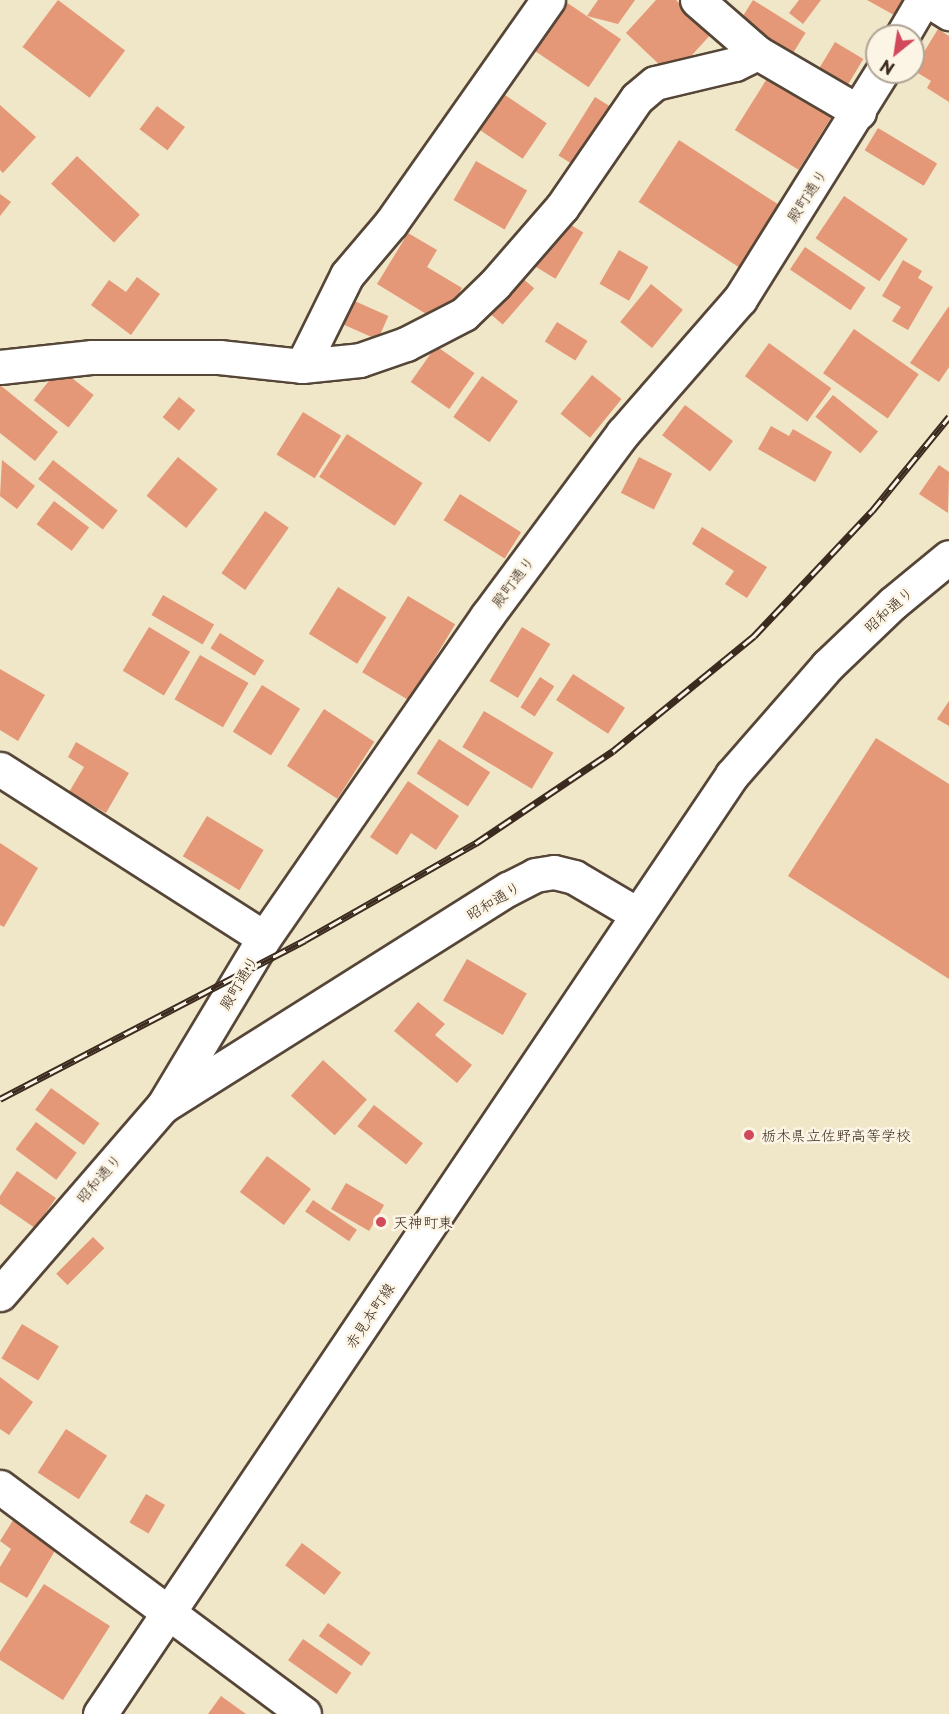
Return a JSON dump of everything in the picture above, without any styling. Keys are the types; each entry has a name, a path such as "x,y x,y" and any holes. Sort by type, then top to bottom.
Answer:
{"street":[{"path":"302,366 347,275 391,223 548,0"},
{"path":"697,0 758,53 859,112"},
{"path":"910,24 923,0"},
{"path":"928,0 949,13"},
{"path":"0,367 92,357 219,357 302,366 360,360 406,344 464,315 562,207 637,98 655,83 735,64 758,53"},
{"name":"殿町通り","path":"163,1106 264,938 493,606 623,433 740,299 875,84"},
{"name":"昭和通り","path":"0,1294 163,1106 535,875 554,872 574,877 637,914 732,775 813,683 893,603 949,557"},
{"path":"0,770 264,938"},
{"name":"赤見本町線","path":"100,1714 637,914"},
{"path":"0,1487 304,1714"}],"building":[{"path":"58,0 125,51 90,98 22,47"},
{"path":"563,0 621,39 589,87 531,48"},
{"path":"598,0 635,0 618,24 587,16"},
{"path":"656,0 676,0 712,33 683,65 663,68 626,33"},
{"path":"753,0 806,33 789,59 737,26"},
{"path":"799,0 821,0 803,24 789,13"},
{"path":"867,0 902,0 894,15"},
{"path":"938,29 949,36 949,102 927,88 931,81 925,77 925,50"},
{"path":"835,42 863,59 847,86 819,69"},
{"path":"773,69 837,109 798,170 735,130"},
{"path":"502,93 547,123 523,159 478,129"},
{"path":"595,97 617,111 580,169 558,156"},
{"path":"0,105 36,137 3,173 0,170"},
{"path":"157,106 185,127 167,150 140,129"},
{"path":"878,128 937,164 924,186 865,150"},
{"path":"679,140 780,205 739,267 639,202"},
{"path":"77,156 140,215 114,242 51,184"},
{"path":"476,161 527,190 505,229 454,200"},
{"path":"0,194 11,202 0,216"},
{"path":"844,196 908,239 879,281 815,238"},
{"path":"561,219 583,232 555,279 533,265"},
{"path":"408,233 437,250 427,267 462,288 441,323 377,284"},
{"path":"805,247 866,288 850,310 790,269"},
{"path":"619,250 648,267 629,301 600,284"},
{"path":"903,260 922,271 918,278 933,287 908,330 892,321 901,307 882,296"},
{"path":"513,270 534,288 503,325 482,306"},
{"path":"137,277 160,294 131,335 91,305 109,280 126,292"},
{"path":"651,284 683,310 652,348 620,322"},
{"path":"350,299 388,316 378,340 339,323"},
{"path":"949,306 949,367 939,382 910,363"},
{"path":"557,322 588,341 575,361 545,342"},
{"path":"854,329 919,374 888,419 823,373"},
{"path":"769,343 831,388 807,421 745,376"},
{"path":"436,346 475,373 449,409 411,382"},
{"path":"59,368 94,395 68,427 34,400"},
{"path":"592,375 622,399 590,438 561,414"},
{"path":"482,376 518,401 489,442 453,417"},
{"path":"0,385 58,432 35,461 0,433"},
{"path":"833,395 878,432 860,453 815,417"},
{"path":"179,397 195,410 179,430 163,417"},
{"path":"685,405 733,441 710,471 662,435"},
{"path":"303,412 341,436 315,478 277,454"},
{"path":"771,426 789,436 793,429 832,452 815,482 758,449"},
{"path":"347,434 422,483 395,526 319,477"},
{"path":"178,457 218,489 186,528 147,496"},
{"path":"639,457 672,474 654,509 621,493"},
{"path":"2,460 35,486 17,509 0,496"},
{"path":"53,460 118,510 103,529 38,479"},
{"path":"939,465 949,472 948,513 919,494"},
{"path":"460,494 521,532 505,558 444,520"},
{"path":"54,501 89,527 72,551 37,524"},
{"path":"265,511 289,528 245,590 221,573"},
{"path":"702,527 767,567 747,598 725,584 734,571 692,544"},
{"path":"338,587 386,617 357,664 309,634"},
{"path":"163,595 214,624 203,644 151,615"},
{"path":"408,596 455,624 409,701 362,672"},
{"path":"149,627 190,652 164,695 123,671"},
{"path":"522,627 550,644 518,698 490,681"},
{"path":"220,633 264,661 255,676 210,648"},
{"path":"200,655 248,683 223,727 174,699"},
{"path":"0,669 45,695 18,741 0,730"},
{"path":"573,674 625,708 608,734 556,700"},
{"path":"540,677 554,686 535,716 520,707"},
{"path":"262,685 300,709 271,755 233,732"},
{"path":"949,701 949,726 937,719"},
{"path":"324,709 374,742 337,799 287,766"},
{"path":"484,711 553,753 532,789 462,747"},
{"path":"876,738 949,784 949,979 788,876"},
{"path":"439,739 490,772 468,807 417,773"},
{"path":"76,742 129,773 106,813 69,792 84,767 68,757"},
{"path":"408,781 459,816 436,850 411,833 397,855 370,837"},
{"path":"207,816 264,850 239,890 183,856"},
{"path":"0,843 38,868 4,927 0,925"},
{"path":"467,959 527,993 503,1035 443,1001"},
{"path":"418,1002 445,1024 435,1035 472,1065 457,1083 394,1031"},
{"path":"323,1060 367,1099 335,1135 291,1096"},
{"path":"51,1088 100,1123 84,1145 35,1110"},
{"path":"374,1105 423,1143 406,1164 357,1126"},
{"path":"36,1122 77,1153 56,1180 16,1149"},
{"path":"267,1156 311,1189 284,1225 240,1192"},
{"path":"17,1171 56,1198 35,1228 0,1204 0,1196"},
{"path":"346,1183 384,1205 369,1231 331,1209"},
{"path":"313,1200 357,1230 349,1241 305,1212"},
{"path":"93,1237 104,1248 68,1285 56,1274"},
{"path":"22,1324 59,1346 38,1380 1,1358"},
{"path":"0,1377 33,1402 9,1435 0,1429"},
{"path":"66,1429 107,1456 79,1499 38,1473"},
{"path":"146,1494 165,1505 149,1534 130,1523"},
{"path":"15,1517 59,1544 27,1598 0,1582 0,1567 11,1549 0,1541"},
{"path":"302,1543 341,1572 324,1595 285,1565"},
{"path":"44,1584 110,1626 63,1700 0,1660 0,1652"},
{"path":"328,1623 371,1653 361,1666 319,1636"},
{"path":"303,1639 351,1673 336,1694 288,1660"},
{"path":"221,1696 246,1714 208,1714"}],"railway":[{"path":"0,1099 305,940 476,843 613,751 754,636 872,511 949,417"}],"place":[{"name":"栃木県立佐野高等学校","path":"749,1135"},
{"name":"天神町東","path":"381,1222"}]}
